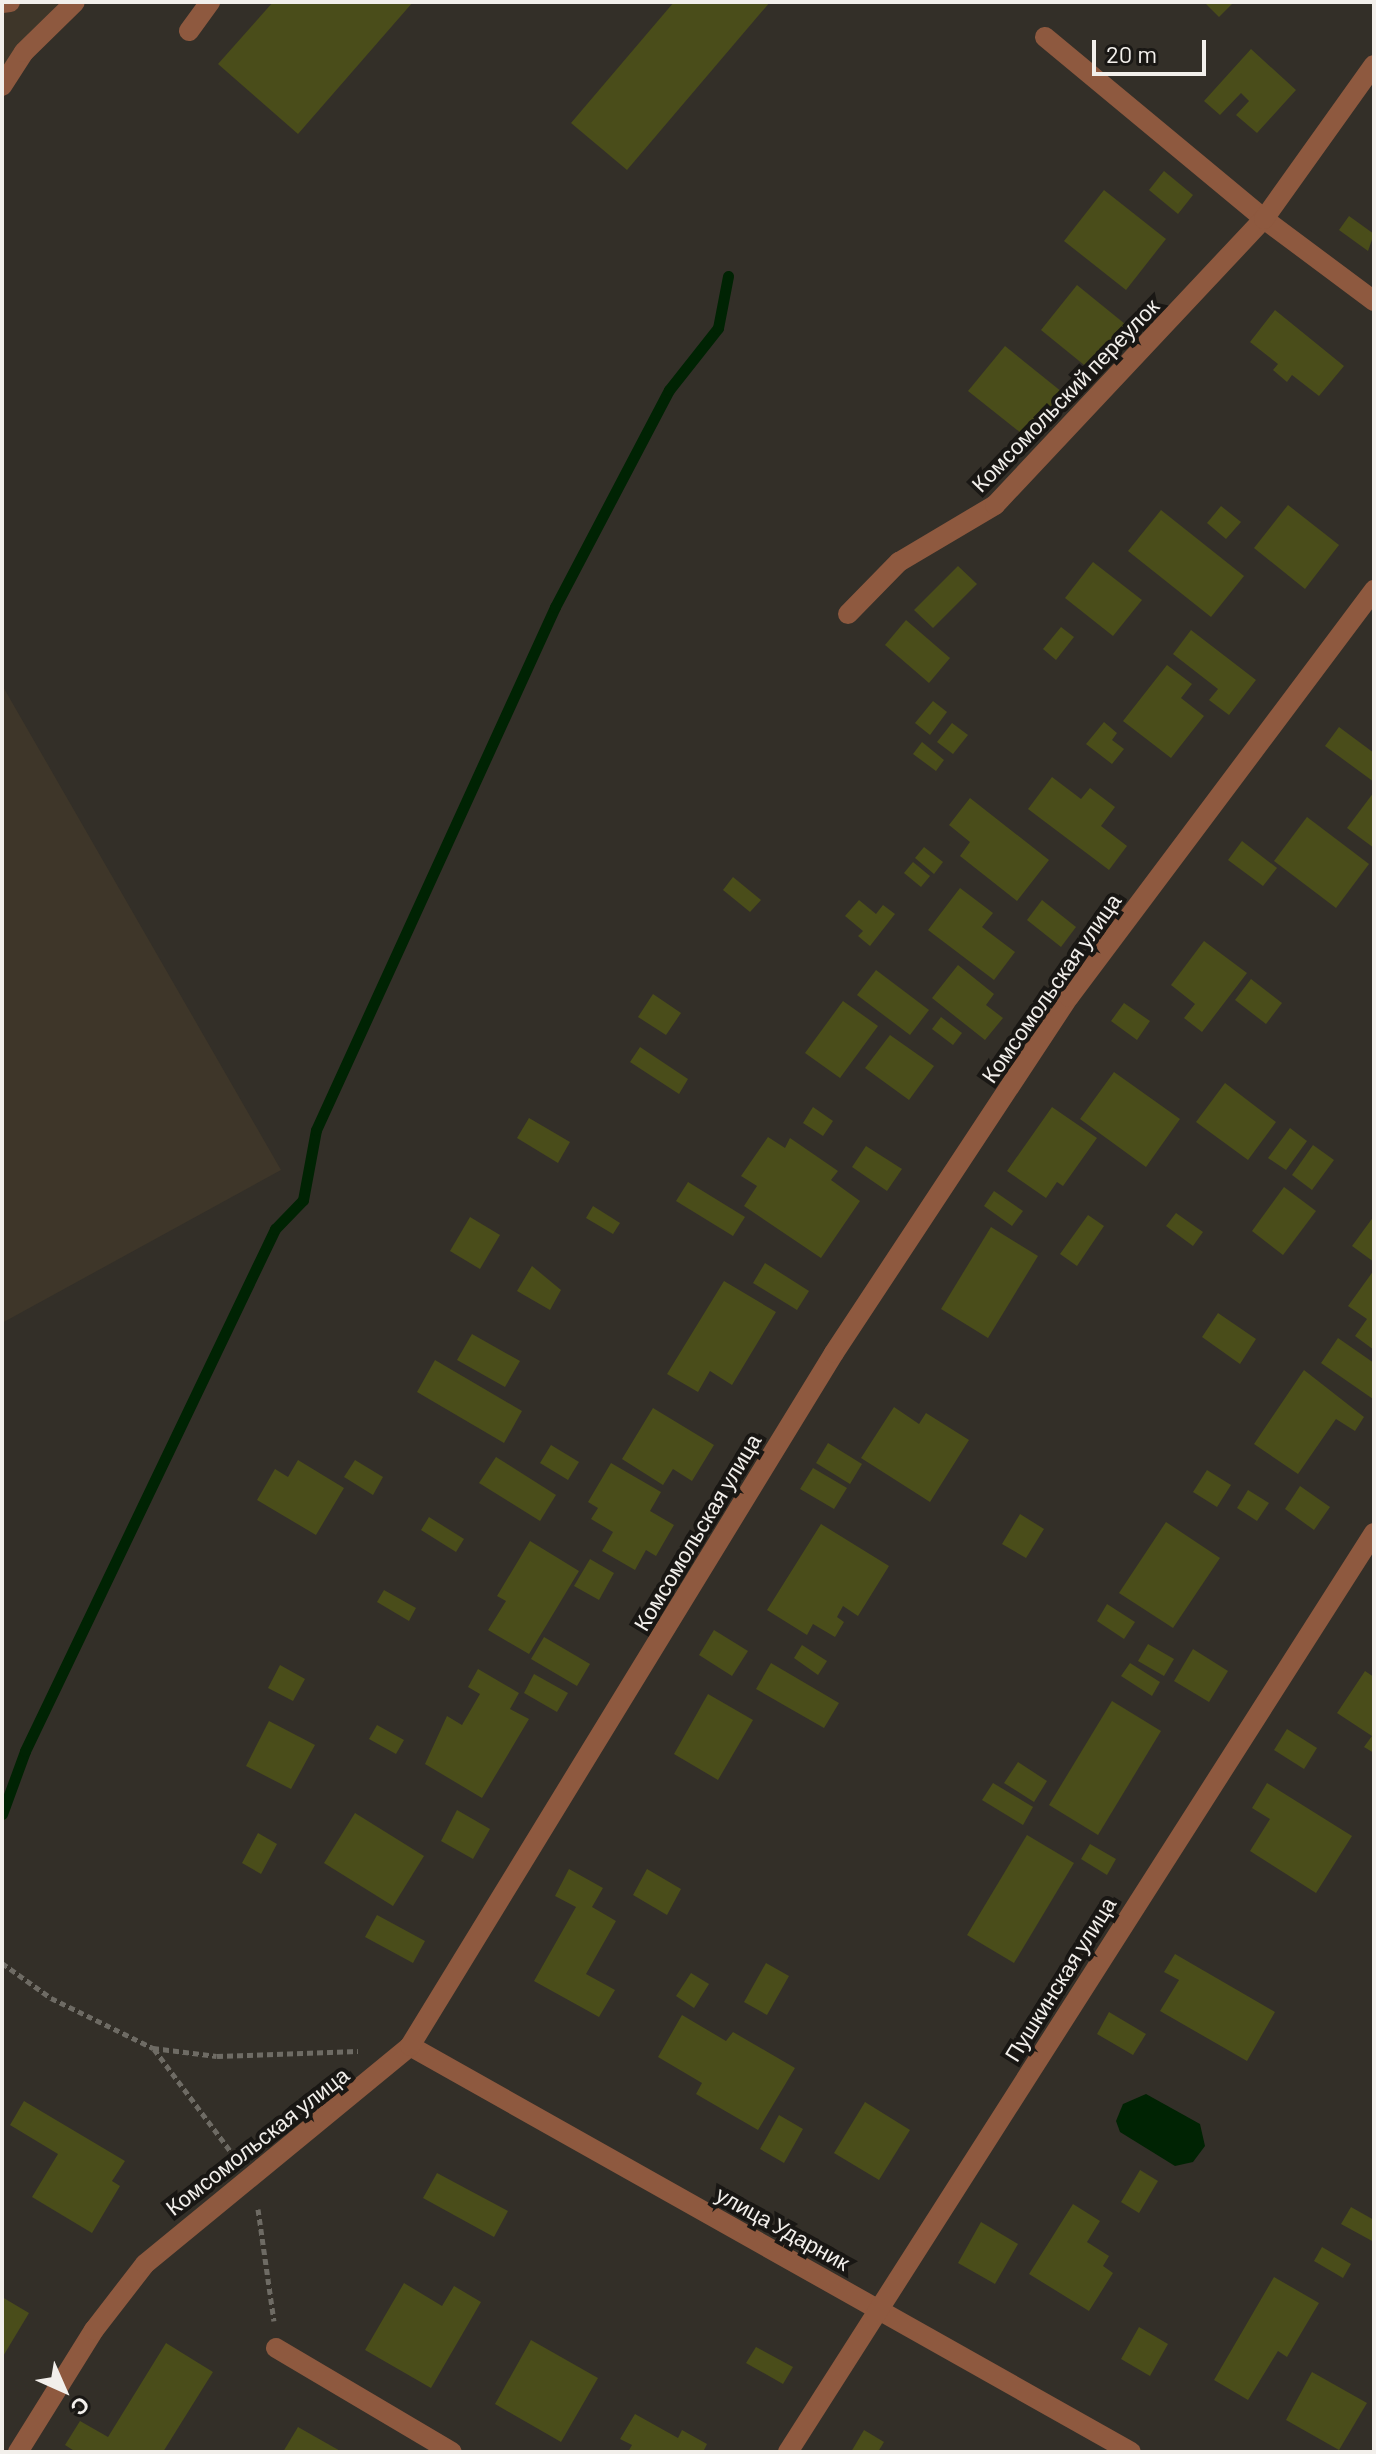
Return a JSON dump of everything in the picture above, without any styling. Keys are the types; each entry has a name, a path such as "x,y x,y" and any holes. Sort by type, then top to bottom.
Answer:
{"street":[{"path":"2,3 10,2"},
{"path":"2,86 24,52 75,2"},
{"path":"189,31 210,2"},
{"path":"1045,37 1264,219 1374,301"},
{"name":"Комсомольский переулок","path":"848,614 899,562 995,505 1264,219 1374,65"},
{"name":"Комсомольская улица","path":"18,2452 94,2330 145,2264 410,2046 834,1353 1052,1023 1374,590"},
{"name":"Пушкинская улица","path":"788,2452 1368,1555 1374,1533"},
{"name":"улица Ударник","path":"410,2046 1131,2452"},
{"path":"276,2348 452,2452"}],"path":[{"path":"2,1963 51,1998 153,2048 217,2056 410,2046"}],"shaded area":[{"path":"2,2 60,2 2,71"},
{"path":"2,685 281,1170 2,1323"},
{"path":"1146,2094 1200,2124 1205,2146 1193,2162 1175,2166 1120,2132 1116,2121 1123,2104"}],"building":[{"path":"273,2 413,2 298,134 218,64"},
{"path":"674,2 770,2 627,170 571,123"},
{"path":"1204,2 1234,2 1219,17"},
{"path":"1251,49 1296,90 1257,133 1236,115 1249,101 1241,93 1220,115 1204,101"},
{"path":"1164,171 1193,195 1178,214 1149,190"},
{"path":"1104,190 1166,239 1126,290 1064,241"},
{"path":"1349,216 1374,234 1368,251 1339,230"},
{"path":"1077,285 1125,324 1089,369 1041,330"},
{"path":"1275,310 1344,366 1319,396 1292,375 1287,382 1273,370 1278,364 1250,342"},
{"path":"1005,346 1062,392 1026,437 968,391"},
{"path":"1288,505 1339,545 1305,589 1254,548"},
{"path":"1221,506 1241,522 1226,539 1207,523"},
{"path":"1161,510 1244,576 1211,617 1128,551"},
{"path":"1093,562 1142,600 1113,636 1065,598"},
{"path":"958,566 977,584 933,628 914,610"},
{"path":"906,620 950,658 929,683 885,645"},
{"path":"1061,627 1074,637 1056,660 1043,649"},
{"path":"1191,630 1256,680 1229,715 1209,700 1218,689 1173,654"},
{"path":"1167,665 1192,684 1181,698 1204,716 1171,758 1123,721"},
{"path":"933,701 947,712 930,735 915,723"},
{"path":"1104,722 1117,733 1112,740 1124,749 1112,764 1086,744"},
{"path":"952,723 968,735 953,754 937,742"},
{"path":"1339,727 1374,753 1374,782 1325,746"},
{"path":"922,742 944,760 936,771 913,754"},
{"path":"1052,777 1081,799 1090,788 1115,807 1101,826 1127,846 1109,870 1028,809"},
{"path":"1374,792 1374,848 1347,828"},
{"path":"970,798 1049,860 1017,901 960,856 970,842 949,825"},
{"path":"1307,817 1369,864 1336,908 1274,861"},
{"path":"1242,841 1277,868 1263,886 1228,860"},
{"path":"924,847 943,862 934,874 915,858"},
{"path":"913,862 930,876 921,887 904,873"},
{"path":"733,877 761,900 750,912 723,890"},
{"path":"960,888 993,913 982,927 1015,952 994,980 928,930"},
{"path":"859,900 876,914 883,905 895,914 870,946 858,936 863,931 845,916"},
{"path":"1042,900 1076,927 1061,947 1027,920"},
{"path":"1204,941 1247,973 1202,1032 1184,1018 1195,1004 1171,985"},
{"path":"958,965 994,994 986,1005 1003,1018 985,1040 932,998"},
{"path":"876,970 929,1010 910,1035 857,995"},
{"path":"1251,979 1282,1003 1266,1024 1235,1000"},
{"path":"653,994 681,1013 666,1035 638,1017"},
{"path":"843,1001 878,1026 840,1078 805,1053"},
{"path":"1124,1003 1150,1021 1137,1040 1111,1021"},
{"path":"941,1017 962,1033 953,1045 932,1029"},
{"path":"890,1035 934,1066 909,1100 865,1068"},
{"path":"640,1047 688,1079 679,1094 630,1062"},
{"path":"1114,1072 1180,1119 1146,1167 1080,1119"},
{"path":"1225,1083 1276,1122 1248,1160 1196,1122"},
{"path":"813,1107 833,1121 823,1136 803,1123"},
{"path":"1052,1107 1097,1138 1063,1186 1057,1182 1046,1198 1007,1171"},
{"path":"529,1118 570,1142 558,1163 517,1138"},
{"path":"1290,1128 1307,1141 1286,1170 1268,1158"},
{"path":"768,1137 785,1148 790,1138 838,1171 831,1180 860,1201 821,1258 744,1206 757,1186 741,1176"},
{"path":"1313,1145 1334,1160 1312,1190 1292,1175"},
{"path":"866,1146 902,1169 887,1191 852,1167"},
{"path":"688,1182 745,1217 733,1236 676,1201"},
{"path":"1284,1187 1316,1211 1283,1255 1252,1231"},
{"path":"994,1191 1023,1211 1012,1226 984,1206"},
{"path":"593,1206 620,1223 613,1234 586,1218"},
{"path":"1176,1213 1203,1232 1193,1246 1166,1226"},
{"path":"1088,1215 1104,1226 1077,1266 1060,1254"},
{"path":"1374,1216 1374,1262 1352,1246"},
{"path":"470,1217 500,1235 480,1269 450,1251"},
{"path":"991,1227 1038,1256 988,1338 941,1309"},
{"path":"765,1263 809,1291 797,1310 753,1283"},
{"path":"532,1266 561,1290 550,1310 517,1291"},
{"path":"1374,1270 1374,1350 1355,1336 1367,1319 1348,1306"},
{"path":"724,1281 776,1312 732,1385 710,1371 698,1392 667,1374"},
{"path":"1218,1313 1256,1339 1240,1364 1202,1337"},
{"path":"472,1334 520,1361 505,1387 457,1360"},
{"path":"1338,1338 1374,1363 1373,1399 1321,1363"},
{"path":"435,1360 522,1411 504,1443 417,1392"},
{"path":"1304,1370 1364,1417 1355,1431 1336,1419 1298,1474 1254,1444"},
{"path":"894,1407 919,1424 926,1413 969,1440 930,1502 861,1458"},
{"path":"653,1408 714,1445 692,1481 673,1469 663,1485 622,1459"},
{"path":"828,1443 862,1464 850,1484 816,1463"},
{"path":"551,1445 579,1462 568,1480 540,1463"},
{"path":"496,1457 556,1495 540,1521 479,1483"},
{"path":"298,1460 344,1488 316,1535 257,1500 275,1469 288,1477"},
{"path":"355,1460 383,1477 373,1495 344,1477"},
{"path":"611,1463 661,1492 650,1511 674,1525 656,1556 646,1550 635,1570 602,1551 613,1532 591,1519 598,1508 588,1502"},
{"path":"813,1468 847,1488 834,1509 800,1489"},
{"path":"1207,1470 1231,1485 1217,1507 1193,1492"},
{"path":"1300,1486 1330,1507 1314,1530 1285,1509"},
{"path":"1248,1490 1269,1503 1257,1521 1237,1508"},
{"path":"1020,1514 1044,1529 1026,1558 1002,1544"},
{"path":"429,1517 464,1539 456,1552 421,1530"},
{"path":"1166,1522 1220,1558 1173,1628 1119,1593"},
{"path":"821,1524 889,1566 858,1616 843,1606 837,1617 844,1622 835,1637 813,1624 807,1635 767,1610"},
{"path":"530,1541 579,1571 529,1654 488,1630 506,1601 497,1596"},
{"path":"590,1559 614,1573 599,1600 574,1586"},
{"path":"384,1590 416,1608 409,1621 377,1602"},
{"path":"1107,1604 1135,1622 1124,1639 1097,1621"},
{"path":"714,1630 748,1651 732,1676 699,1655"},
{"path":"544,1637 590,1664 577,1686 531,1659"},
{"path":"1148,1644 1174,1659 1164,1676 1138,1661"},
{"path":"802,1645 827,1661 818,1675 794,1658"},
{"path":"1193,1649 1228,1671 1209,1702 1174,1681"},
{"path":"771,1663 839,1703 824,1728 756,1689"},
{"path":"1130,1663 1160,1682 1152,1696 1121,1676"},
{"path":"280,1665 305,1679 293,1701 268,1688"},
{"path":"478,1669 519,1693 510,1709 529,1719 482,1798 425,1764 447,1716 462,1725 480,1694 468,1687"},
{"path":"1365,1671 1374,1677 1374,1753 1364,1747 1372,1736 1337,1713"},
{"path":"534,1674 568,1693 557,1712 524,1693"},
{"path":"708,1694 753,1720 718,1780 674,1754"},
{"path":"1112,1701 1161,1731 1098,1835 1049,1805"},
{"path":"269,1721 315,1745 291,1789 246,1766"},
{"path":"377,1725 404,1740 396,1754 369,1739"},
{"path":"1287,1729 1317,1748 1304,1769 1274,1750"},
{"path":"1018,1762 1047,1781 1034,1802 1004,1783"},
{"path":"993,1783 1033,1807 1023,1825 982,1800"},
{"path":"1267,1783 1352,1836 1316,1893 1250,1851 1270,1819 1252,1808"},
{"path":"457,1810 490,1829 473,1859 441,1841"},
{"path":"355,1813 424,1856 393,1906 324,1863"},
{"path":"258,1833 277,1844 261,1874 242,1863"},
{"path":"1027,1835 1074,1863 1014,1963 967,1935"},
{"path":"1090,1844 1116,1859 1107,1875 1081,1859"},
{"path":"569,1869 603,1888 592,1907 616,1921 586,1974 615,1990 599,2017 534,1981 576,1907 555,1896"},
{"path":"647,1869 681,1889 667,1915 633,1895"},
{"path":"377,1915 425,1941 413,1963 365,1937"},
{"path":"1175,1954 1275,2012 1247,2061 1160,2011 1179,1980 1164,1972"},
{"path":"766,1963 789,1976 767,2015 744,2002"},
{"path":"691,1973 709,1984 694,2008 676,1996"},
{"path":"1109,2012 1146,2034 1133,2055 1097,2034"},
{"path":"682,2015 726,2041 733,2032 795,2068 758,2130 696,2094 702,2083 658,2057"},
{"path":"24,2101 125,2161 112,2181 120,2186 92,2233 32,2197 58,2154 10,2125"},
{"path":"865,2102 910,2130 879,2180 834,2153"},
{"path":"779,2115 803,2129 784,2163 760,2149"},
{"path":"1140,2170 1158,2181 1139,2213 1121,2202"},
{"path":"437,2173 508,2211 494,2237 423,2198"},
{"path":"1073,2204 1100,2221 1087,2242 1109,2256 1103,2266 1113,2273 1089,2311 1029,2274"},
{"path":"1351,2207 1374,2220 1374,2242 1341,2224"},
{"path":"981,2222 1018,2244 995,2284 958,2263"},
{"path":"1322,2247 1351,2264 1343,2278 1314,2261"},
{"path":"1274,2277 1319,2303 1287,2357 1278,2351 1248,2400 1214,2380"},
{"path":"404,2283 442,2306 454,2286 481,2302 431,2388 365,2350"},
{"path":"2,2297 29,2313 2,2358"},
{"path":"1139,2327 1168,2344 1150,2376 1121,2359"},
{"path":"531,2340 598,2378 561,2442 495,2404"},
{"path":"166,2343 213,2372 163,2452 76,2452 65,2445 80,2421 108,2437"},
{"path":"756,2347 793,2367 783,2384 746,2363"},
{"path":"1312,2372 1367,2403 1339,2450 1286,2420"},
{"path":"635,2414 678,2438 682,2430 707,2444 703,2452 628,2452 632,2445 620,2439"},
{"path":"298,2427 342,2452 283,2452"},
{"path":"864,2430 884,2442 878,2452 851,2452"}],"waterway":[{"path":"2,1814 25,1751 275,1229 303,1200 316,1130 555,607 669,390 718,328 728,276"}]}
